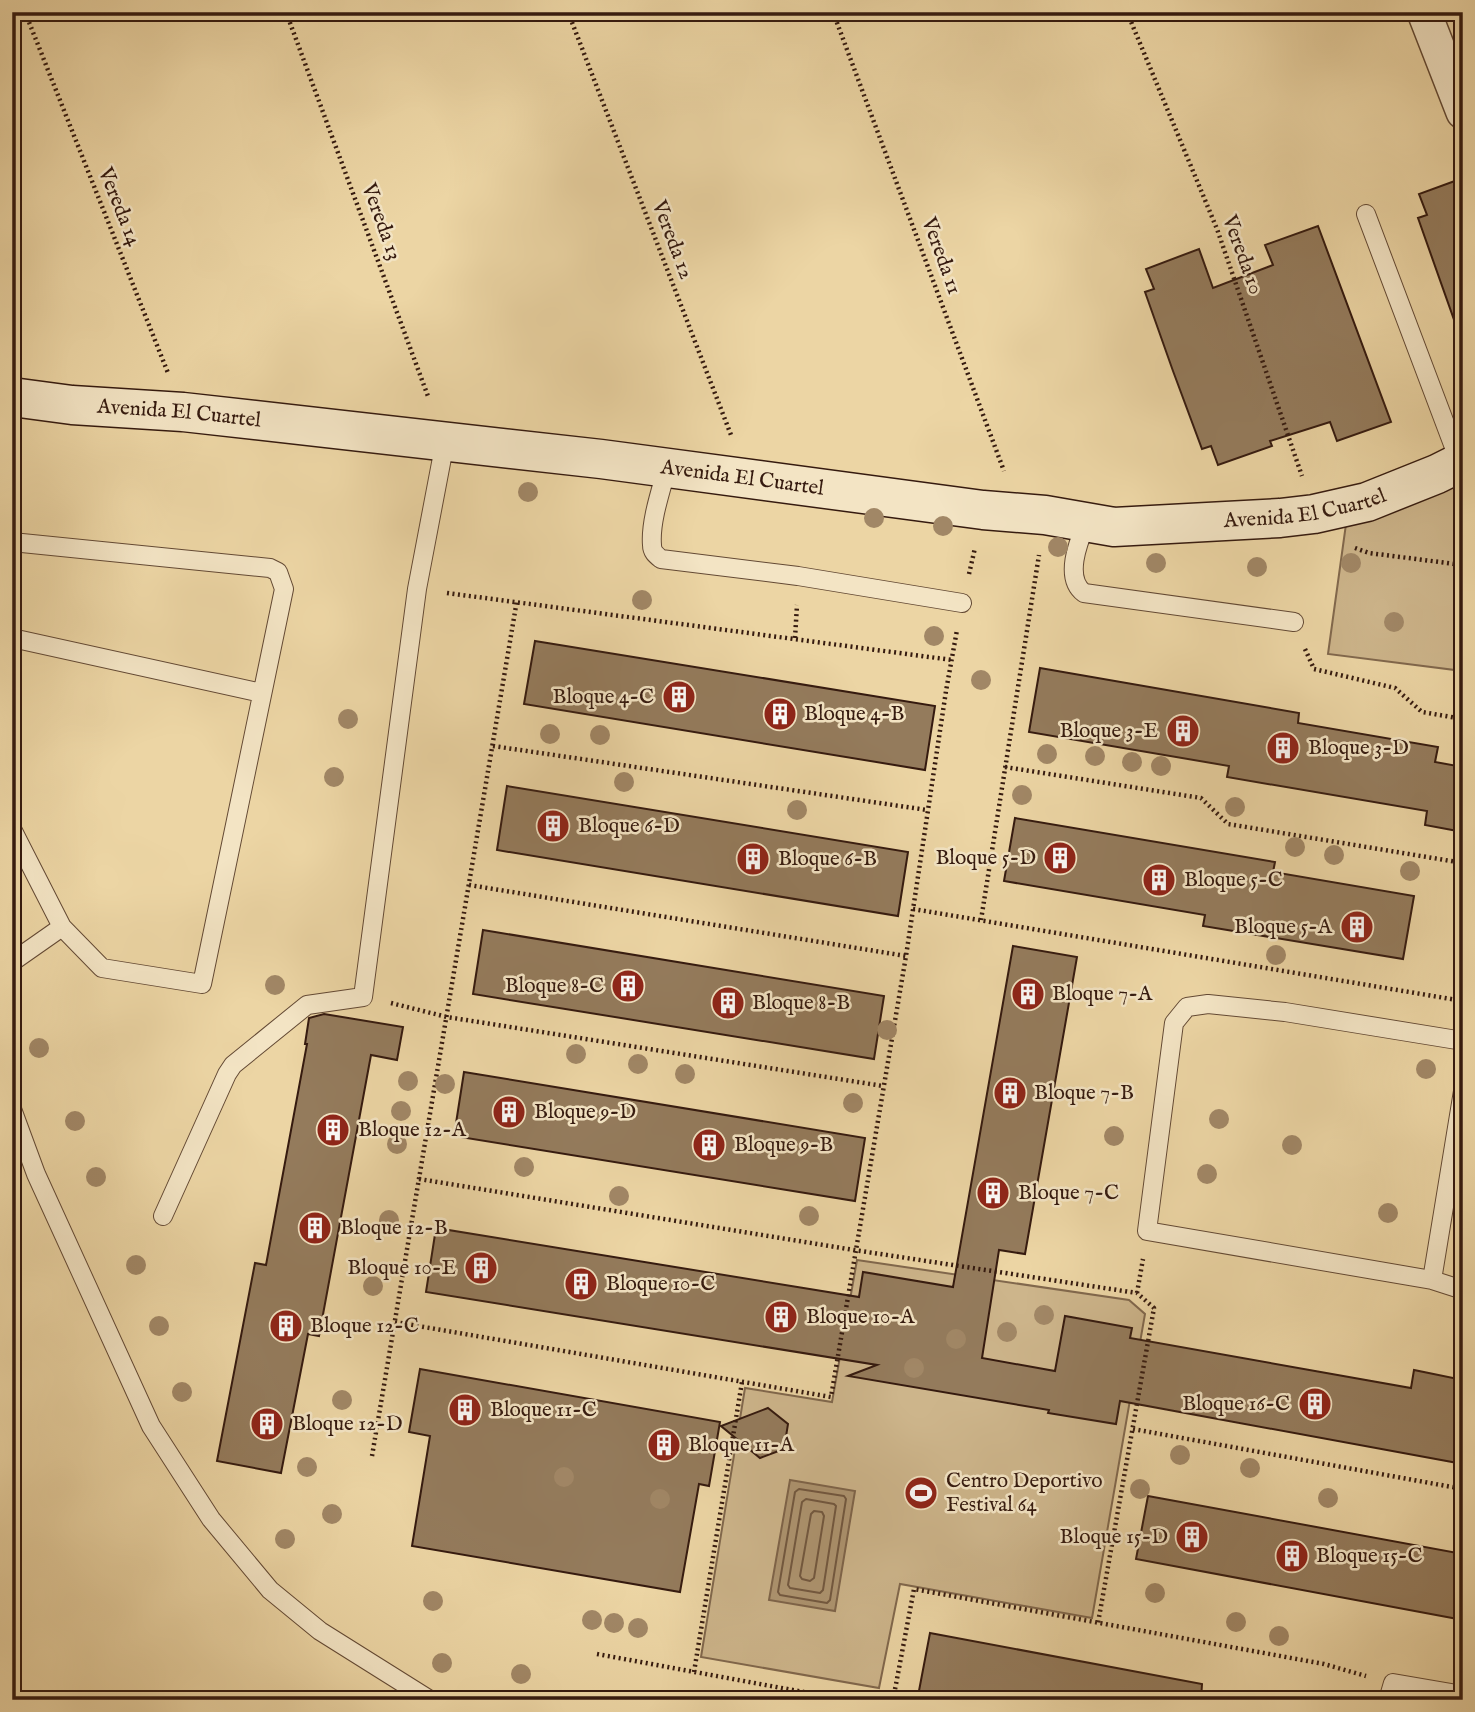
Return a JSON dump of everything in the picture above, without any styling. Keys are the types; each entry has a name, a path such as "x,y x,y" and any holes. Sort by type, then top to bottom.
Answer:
{"main road":[{"name":"Avenida El Cuartel","path":"12,397 72,405 183,412 667,468 1114,527 1280,519 1314,514 1367,502 1461,462"}],"street":[{"path":"1424,12 1463,112"}],"lane":[{"path":"1366,214 1461,462"},
{"path":"163,1216 233,1065 307,1005 362,997 417,589 445,442"},
{"path":"667,468 657,502 652,545 654,553 661,559 798,576 962,603"},
{"path":"1086,523 1077,547 1074,579 1076,587 1084,593 1294,622"},
{"path":"12,542 270,568 278,572 284,589 202,984 102,968 62,927 12,829"},
{"path":"12,638 262,693"},
{"path":"12,962 62,927"},
{"path":"1463,1041 1284,1012 1208,1004 1187,1007 1174,1023 1147,1231 1432,1280 1463,1290"},
{"path":"1432,1280 1463,1091"},
{"path":"12,1110 36,1174 151,1426 211,1519 270,1590 320,1631 430,1700"},
{"path":"1391,1691 1463,1696"}],"path":[{"name":"Vereda 14","path":"25,12 183,412"},
{"name":"Vereda 13","path":"286,12 445,442"},
{"name":"Vereda 12","path":"568,12 747,479"},
{"name":"Vereda 11","path":"833,12 1016,512"},
{"name":"Vereda 10","path":"1127,12 1217,229 1314,514"},
{"path":"395,1322 831,1397 906,956 927,810 962,603 1016,512"},
{"path":"981,920 1005,767 1016,512"},
{"path":"1314,514 1348,545 1369,553 1463,565"},
{"path":"417,589 517,600 952,660"},
{"path":"372,1456 517,600"},
{"path":"1294,622 1314,669 1395,688 1422,712 1463,719"},
{"path":"493,746 927,810"},
{"path":"1005,767 1201,798 1228,824 1463,863"},
{"path":"469,885 906,956"},
{"path":"913,909 1463,1001"},
{"path":"362,997 446,1017 883,1086"},
{"path":"419,1178 855,1250 1137,1293 1154,1308 1098,1623"},
{"path":"694,1672 741,1382"},
{"path":"1133,1429 1463,1489"},
{"path":"893,1700 914,1589 1324,1664 1391,1691"},
{"path":"597,1654 848,1700"}],"shaded area":[{"path":"1463,481 1463,671 1328,654 1346,524"},
{"name":"Centro Deportivo Festival 64","path":"857,1260 1129,1300 1145,1314 1092,1618 900,1584 879,1688 701,1657 745,1388 832,1402"}],"water":[{"path":"790,1480 855,1491 835,1611 769,1600"}],"building":[{"path":"1463,178 1463,331 1458,331 1418,218 1427,215 1419,194"},
{"path":"1318,226 1391,422 1337,441 1330,422 1270,441 1272,446 1218,465 1211,446 1202,449 1173,371 1145,292 1154,289 1146,269 1199,249 1213,288 1273,265 1265,245"},
{"path":"535,641 935,706 925,770 524,704"},
{"path":"1040,668 1299,713 1298,723 1438,747 1435,762 1463,767 1463,832 1425,825 1427,811 1227,777 1229,766 1029,732"},
{"path":"507,786 908,852 898,916 497,850"},
{"path":"1015,818 1275,862 1273,872 1414,896 1403,959 1203,926 1205,915 1004,881"},
{"path":"483,930 884,996 874,1059 473,994"},
{"path":"1013,946 1077,957 1025,1254 999,1250 982,1358 1055,1371 1065,1316 1132,1328 1130,1338 1411,1388 1414,1370 1463,1380 1463,1464 1120,1401 1116,1424 1048,1413 1049,1410 848,1376 877,1365 426,1292 436,1228 859,1297 863,1272 953,1287"},
{"path":"324,1014 403,1027 397,1060 371,1055 319,1336 308,1334 281,1473 217,1461 255,1263 266,1265 307,1044 309,1018"},
{"path":"464,1072 865,1138 855,1201 454,1136"},
{"path":"420,1369 720,1422 709,1486 699,1484 680,1592 412,1546 430,1436 409,1432"},
{"path":"768,1408 788,1424 784,1449 760,1458 721,1426"},
{"path":"1148,1496 1463,1554 1463,1620 1136,1559"},
{"path":"930,1633 1202,1684 1201,1700 936,1700 918,1696"}],"place":[{"name":"Bloque 4-C","path":"679,697"},
{"name":"Bloque 4-B","path":"780,714"},
{"name":"Bloque 3-E","path":"1183,731"},
{"name":"Bloque 3-D","path":"1283,748"},
{"name":"Bloque 6-D","path":"553,826"},
{"name":"Bloque 5-D","path":"1060,858"},
{"name":"Bloque 6-B","path":"753,859"},
{"name":"Bloque 5-C","path":"1159,880"},
{"name":"Bloque 5-A","path":"1357,927"},
{"name":"Bloque 8-C","path":"628,986"},
{"name":"Bloque 7-A","path":"1028,994"},
{"name":"Bloque 8-B","path":"728,1003"},
{"name":"Bloque 7-B","path":"1010,1093"},
{"name":"Bloque 9-D","path":"509,1112"},
{"name":"Bloque 12-A","path":"333,1130"},
{"name":"Bloque 9-B","path":"709,1145"},
{"name":"Bloque 7-C","path":"993,1193"},
{"name":"Bloque 12-B","path":"315,1228"},
{"name":"Bloque 10-E","path":"481,1268"},
{"name":"Bloque 10-C","path":"581,1284"},
{"name":"Bloque 10-A","path":"781,1317"},
{"name":"Bloque 12-C","path":"286,1326"},
{"name":"Bloque 16-C","path":"1315,1404"},
{"name":"Bloque 11-C","path":"465,1410"},
{"name":"Bloque 12-D","path":"267,1424"},
{"name":"Bloque 11-A","path":"664,1445"},
{"name":"Centro Deportivo Festival 64","path":"921,1493"},
{"name":"Bloque 15-D","path":"1192,1537"},
{"name":"Bloque 15-C","path":"1292,1556"}]}
